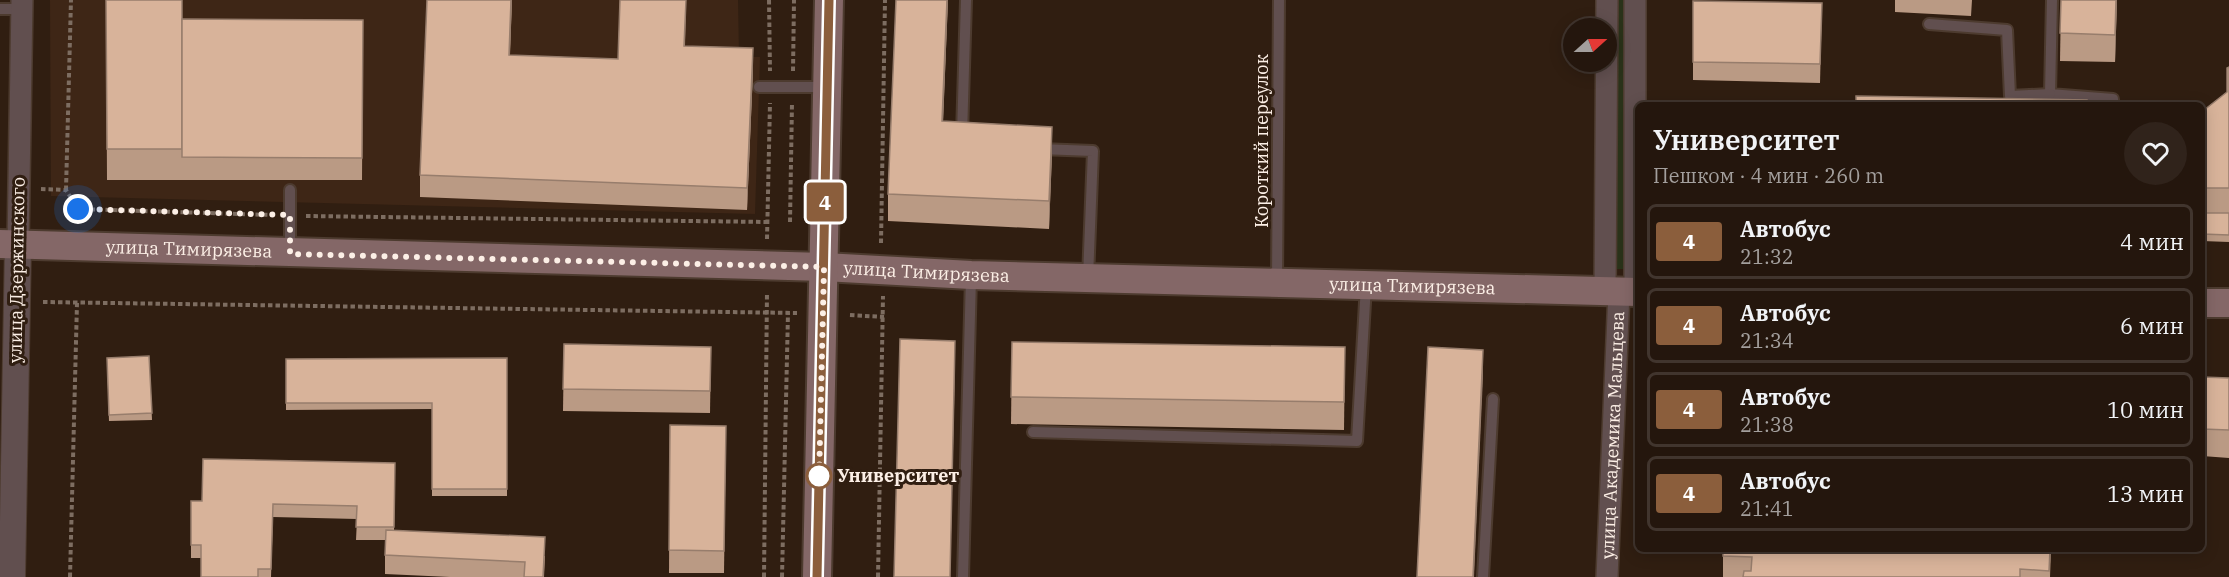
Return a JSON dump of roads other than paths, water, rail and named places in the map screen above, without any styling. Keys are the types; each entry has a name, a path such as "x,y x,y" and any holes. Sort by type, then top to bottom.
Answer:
{"main road":[{"path":"817,577 829,0"},
{"name":"улица Тимирязева","path":"9,244 290,254 824,267 971,275 1624,292"},
{"path":"2205,303 2229,303"}],"street":[{"name":"улица Академика Мальцева","path":"1607,0 1624,292 1607,577"},
{"path":"1624,292 1635,0"},
{"name":"улица Дзержинского","path":"12,577 17,301 9,244 18,189 22,4"}],"lane":[{"path":"962,147 966,0"},
{"name":"Короткий переулок","path":"1277,283 1279,0"},
{"path":"2050,94 2052,0"},
{"path":"0,9 22,4"},
{"path":"1929,24 2007,30 2010,96 2050,94 2113,99 2113,102"},
{"path":"759,87 827,87"},
{"path":"1033,149 1093,151 1088,278"},
{"path":"290,190 290,254"},
{"path":"963,577 971,275"},
{"path":"1033,432 1357,441 1366,285"},
{"path":"1483,577 1493,399"}],"place":[{"name":"Университет","path":"819,476"}]}
